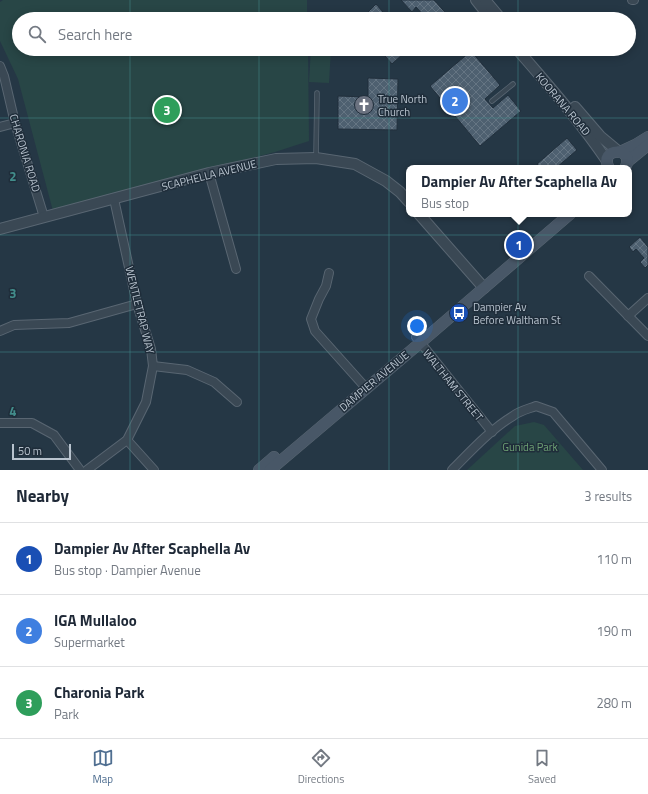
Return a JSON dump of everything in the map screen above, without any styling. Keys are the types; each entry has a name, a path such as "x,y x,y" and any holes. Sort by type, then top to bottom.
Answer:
{"main road":[{"path":"607,165 608,158 612,153 619,152 635,145 648,137"},
{"path":"626,165 648,145"},
{"path":"619,152 625,155 626,165"},
{"name":"DAMPIER AVENUE","path":"482,286 556,217"},
{"name":"DAMPIER AVENUE","path":"270,470 364,386 566,217"},
{"name":"DAMPIER AVENUE","path":"259,470 364,386"}],"street":[{"path":"476,0 485,12"},
{"path":"485,0 495,12"},
{"name":"KOORANA ROAD","path":"523,56 594,141 607,165"},
{"name":"KOORANA ROAD","path":"532,56 600,136 619,152"},
{"name":"CHARONIA ROAD","path":"0,66 4,76 15,124 44,217"},
{"path":"0,127 15,124"},
{"name":"SCAPHELLA AVENUE","path":"0,229 209,173 276,159 316,158 355,164 386,181 406,199"},
{"path":"209,173 236,269"},
{"name":"WENTLETRAP WAY","path":"87,470 127,440 146,402 153,366 151,349 137,304 114,199"},
{"path":"422,217 482,286"},
{"path":"329,273 326,286 319,299 312,319 315,331 364,386"},
{"path":"589,276 648,336"},
{"path":"628,316 648,298"},
{"path":"0,331 14,325 69,323 137,304"},
{"name":"WALTHAM STREET","path":"418,340 492,432"},
{"path":"153,366 187,370 214,382 238,402"},
{"path":"452,470 492,432 513,415 536,406 553,412 602,470"},
{"path":"0,423 32,423 54,435 80,470"},
{"path":"127,440 154,470"}],"lane":[{"path":"492,101 513,84"},
{"path":"316,158 317,93"}],"green space":[{"path":"3,0 307,0 307,12 12,12 12,56 308,56 309,141 275,152 53,211 18,79 0,41 0,2"},
{"path":"311,56 331,56 329,83 309,82"},
{"name":"Gunida Park","path":"534,422 544,425 583,470 467,470 515,426"}],"building":[{"path":"401,0 434,0 445,12 421,12 416,7 412,12"},
{"path":"376,4 383,12 368,12"},
{"path":"385,56 401,56 392,64"},
{"path":"465,56 475,56 500,85 485,99 493,108 508,95 521,111 480,146 430,86"},
{"path":"368,78 398,79 397,130 338,129 338,96 368,97"},
{"path":"567,138 577,150 560,165 537,164"},
{"path":"640,237 648,247 648,265 645,268 640,262 644,258 636,249 633,252 629,247"}],"place":[{"name":"IGA Mullaloo","path":"455,101"},
{"name":"True North Church","path":"364,105"},
{"name":"Charonia Park","path":"167,110"},
{"name":"Dampier Av After Scaphella Av","path":"519,245"},
{"name":"Dampier Av Before Waltham St","path":"459,313"}]}
